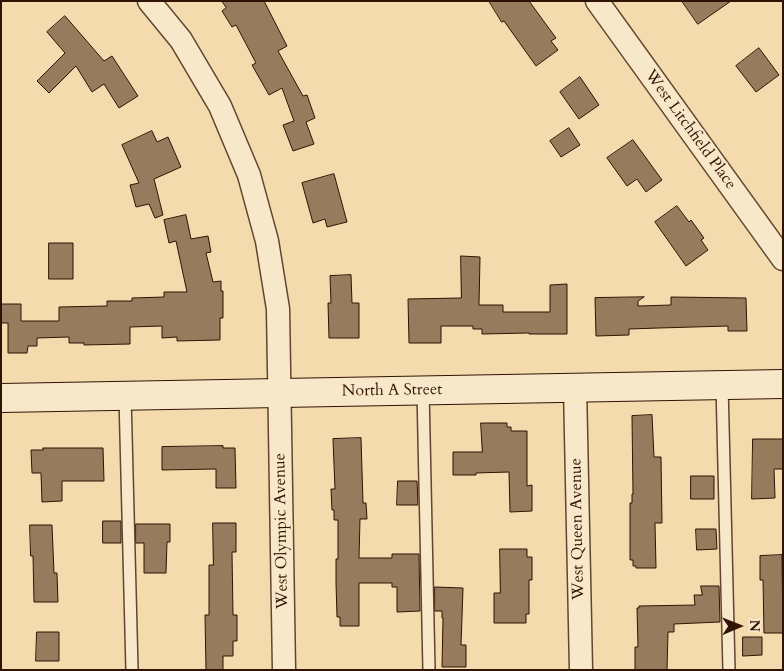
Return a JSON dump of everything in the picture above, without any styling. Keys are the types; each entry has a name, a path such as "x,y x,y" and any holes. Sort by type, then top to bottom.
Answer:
{"street":[{"name":"West Olympic Avenue","path":"149,1 180,40 220,106 249,175 267,241 278,309 284,670"},
{"name":"West Litchfield Place","path":"597,1 783,259"},
{"name":"North A Street","path":"1,398 783,384"},
{"name":"West Queen Avenue","path":"575,388 581,670"}],"lane":[{"path":"722,385 729,670"},
{"path":"423,390 429,670"},
{"path":"125,396 132,670"}],"building":[{"path":"222,1 264,1 287,46 278,51 303,96 307,95 315,118 306,122 314,144 293,151 283,125 294,121 282,88 269,95 252,65 256,63 236,25 232,27 222,11 226,8"},
{"path":"489,1 529,1 556,38 551,41 558,50 536,66 504,21 502,22"},
{"path":"682,1 731,1 698,24"},
{"path":"65,16 104,61 112,56 138,96 119,108 104,84 92,92 76,66 49,93 37,81 65,53 47,32"},
{"path":"759,48 779,75 756,92 736,66"},
{"path":"580,77 599,105 579,119 560,92"},
{"path":"569,128 580,145 561,157 550,141"},
{"path":"152,131 157,142 168,137 181,167 154,179 163,215 155,218 149,204 136,207 130,185 139,183 122,145"},
{"path":"633,140 662,180 646,192 637,179 627,186 607,158"},
{"path":"334,174 347,222 327,227 325,219 313,223 302,183"},
{"path":"677,206 689,222 691,220 704,238 701,240 708,250 686,266 655,222"},
{"path":"186,215 191,239 208,236 211,252 206,253 213,282 221,281 223,318 220,318 220,340 177,341 177,337 162,338 162,326 130,327 130,344 84,345 84,343 69,343 69,337 37,338 37,346 28,346 27,353 8,353 8,323 1,323 1,304 21,304 21,321 59,321 59,307 107,306 107,301 132,301 132,298 164,297 164,292 187,292 176,241 169,243 164,220"},
{"path":"49,243 73,243 73,279 49,279"},
{"path":"461,256 480,257 479,305 503,305 503,312 550,312 550,285 567,284 567,334 482,334 482,329 473,329 473,326 441,326 441,343 409,343 408,299 461,298"},
{"path":"351,275 352,303 359,303 359,338 329,338 328,303 331,303 330,276"},
{"path":"644,297 638,301 638,306 671,305 671,297 746,298 747,331 728,331 728,326 659,328 629,329 629,335 596,336 595,298"},
{"path":"652,415 654,457 661,457 662,523 655,523 656,568 636,568 636,566 633,566 633,560 630,560 630,503 632,503 633,494 632,416"},
{"path":"481,423 507,423 507,427 511,427 511,431 527,431 527,486 532,485 532,511 510,512 509,472 453,475 453,452 482,452"},
{"path":"361,438 363,503 366,503 367,519 360,519 359,558 392,558 392,554 419,554 420,611 397,612 397,587 392,587 392,583 359,583 359,626 340,626 340,617 337,617 336,583 338,520 334,520 331,489 335,489 333,439"},
{"path":"753,439 783,439 783,469 774,469 775,498 752,499"},
{"path":"223,446 223,448 235,448 236,488 216,488 216,469 162,470 162,447"},
{"path":"43,448 103,448 104,481 62,481 62,501 42,502 41,473 32,473 31,450 43,450"},
{"path":"691,476 714,476 714,499 691,499"},
{"path":"398,481 417,481 418,505 397,505"},
{"path":"103,521 121,521 121,543 103,543"},
{"path":"213,523 236,523 236,552 232,552 233,615 237,615 237,641 233,641 233,656 223,656 223,670 206,670 205,615 209,615 209,565 213,565"},
{"path":"136,524 170,524 170,542 167,542 166,573 144,573 144,543 136,543"},
{"path":"30,525 52,525 54,573 57,573 58,602 34,602"},
{"path":"696,529 716,529 717,549 697,550"},
{"path":"500,549 527,549 527,557 532,557 532,580 529,580 529,614 526,614 526,623 494,623 494,593 500,593"},
{"path":"782,555 783,633 764,633 763,580 760,580 760,556"},
{"path":"701,586 719,586 720,622 674,624 674,632 668,632 667,670 635,670 635,647 638,647 637,608 639,606 695,605 694,595 702,595"},
{"path":"435,587 463,588 461,645 466,645 466,667 442,667 443,618 442,611 435,611"},
{"path":"37,632 59,632 59,661 36,661"},
{"path":"743,637 762,637 762,655 743,656"}]}
